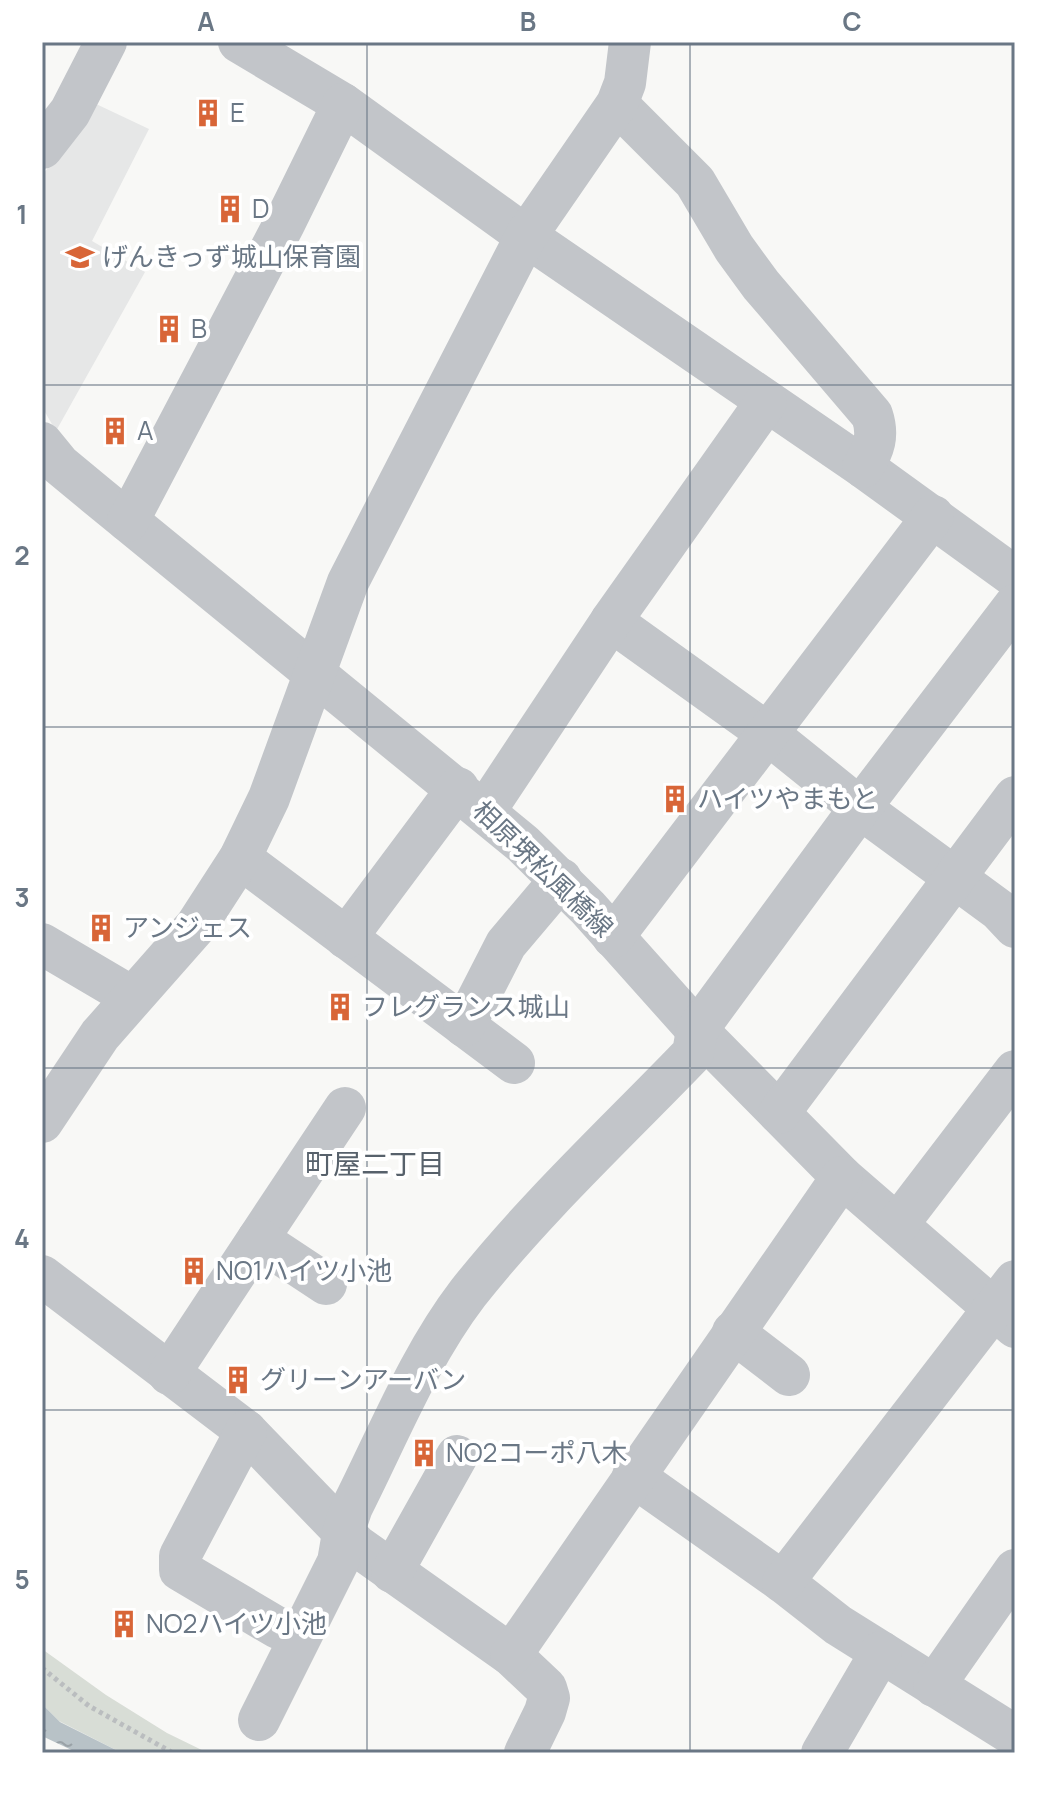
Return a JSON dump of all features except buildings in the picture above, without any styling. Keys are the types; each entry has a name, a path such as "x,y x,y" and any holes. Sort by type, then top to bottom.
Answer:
{"street":[{"path":"42,148 70,112 106,42"},
{"path":"239,42 343,104 526,236 933,516 1015,577"},
{"path":"42,1122 74,1070 132,997 196,926 240,858 269,798 348,582 526,236 617,104 625,83 630,42"},
{"path":"128,521 284,224 343,104"},
{"path":"617,104 695,182 734,248 761,285 872,415 876,440 863,467"},
{"path":"346,938 471,800 611,621 766,402"},
{"name":"相原堺松風橋線","path":"42,443 60,465 471,800 561,879 697,1030 842,1177 898,1224 1008,1305"},
{"path":"613,937 933,516"},
{"path":"259,1720 338,1562 352,1507 425,1361 468,1294 540,1212 693,1053 697,1030 860,808 1015,605"},
{"path":"611,621 767,733 860,808 999,910 1015,927"},
{"path":"779,1113 1015,797"},
{"path":"240,858 514,1063"},
{"path":"464,1026 506,944 561,879"},
{"path":"42,944 132,997"},
{"path":"898,1224 1015,1071"},
{"path":"169,1374 345,1108"},
{"path":"511,1655 842,1177"},
{"path":"258,1239 326,1284"},
{"path":"42,1276 246,1431 357,1546 511,1655 546,1688 549,1698 525,1753"},
{"path":"783,1582 1008,1305"},
{"path":"733,1332 789,1375"},
{"path":"246,1431 178,1565 180,1570 278,1628"},
{"path":"392,1572 457,1456"},
{"path":"633,1476 783,1582 838,1625 1015,1736"},
{"path":"934,1686 1015,1570"},
{"path":"822,1753 881,1652"}],"path":[{"path":"42,1668 89,1706 173,1753"}],"shaded area":[{"name":"げんきっず城山保育園","path":"94,103 149,129 92,241 145,272 56,431 42,407 42,176"},
{"path":"42,1649 106,1695 167,1733 208,1753 122,1753 59,1721 42,1704"}],"water":[{"path":"42,1704 60,1722 122,1753 78,1753 42,1736"}],"place":[{"name":"E","path":"208,113"},
{"name":"D","path":"230,209"},
{"name":"げんきっず城山保育園","path":"80,257"},
{"name":"B","path":"169,329"},
{"name":"A","path":"115,431"},
{"name":"ハイツやまもと","path":"675,799"},
{"name":"アンジェス","path":"101,928"},
{"name":"フレグランス城山","path":"340,1007"},
{"name":"NO1ハイツ小池","path":"194,1271"},
{"name":"グリーンアーバン","path":"238,1380"},
{"name":"NO2コーポ八木","path":"424,1453"},
{"name":"NO2ハイツ小池","path":"124,1624"}],"district":[{"name":"町屋二丁目","path":"375,1164"}]}
